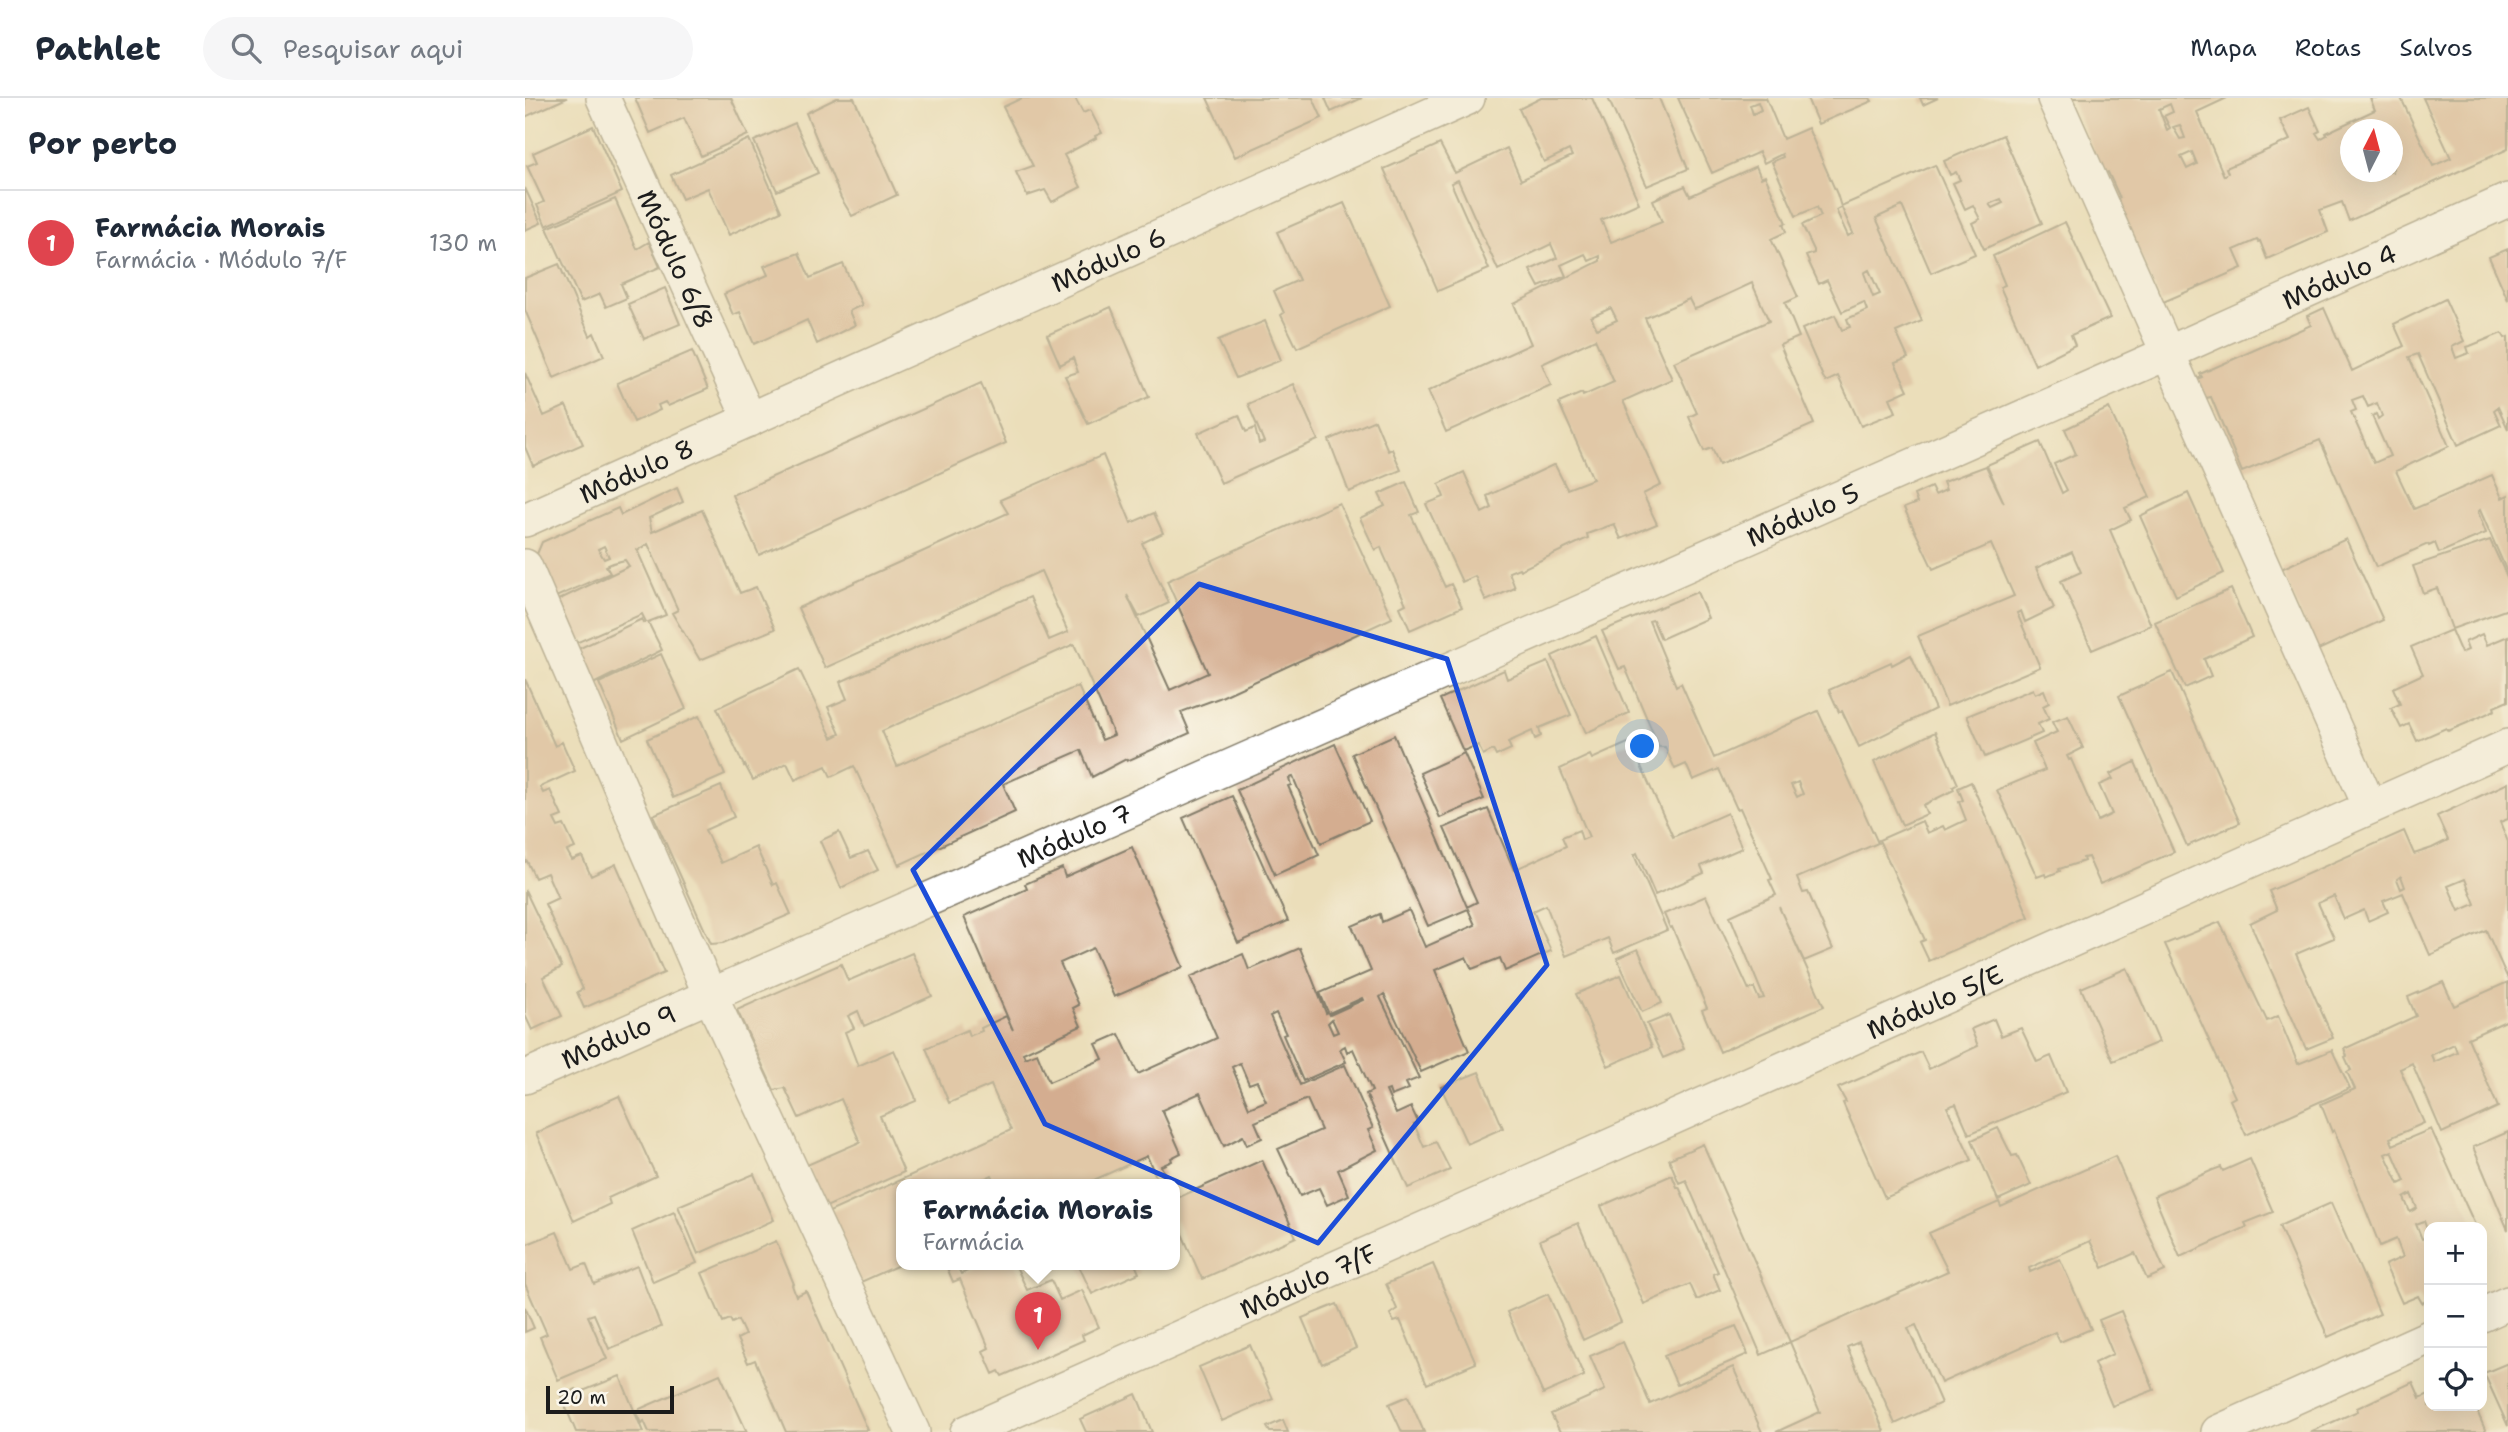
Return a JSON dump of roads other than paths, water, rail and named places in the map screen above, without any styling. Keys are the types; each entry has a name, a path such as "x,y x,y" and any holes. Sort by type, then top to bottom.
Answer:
{"street":[{"name":"Módulo 6/8","path":"603,98 750,420"},
{"name":"Módulo 6","path":"750,420 1468,98"},
{"path":"2054,98 2370,807"},
{"name":"Módulo 4","path":"2168,353 2508,200"},
{"name":"Módulo 5","path":"1439,673 2168,353"},
{"name":"Módulo 8","path":"525,520 750,420"},
{"path":"525,566 710,995 913,1432"},
{"name":"Módulo 7","path":"710,995 1439,673"},
{"name":"Módulo 5/E","path":"1646,1130 2508,746"},
{"name":"Módulo 9","path":"525,1077 710,995"},
{"name":"Módulo 7/F","path":"967,1432 1646,1130"},
{"path":"2487,1313 2508,1303"},
{"path":"2218,1432 2419,1342"}],"place":[{"name":"Farmácia Morais","path":"1038,1350"}]}
